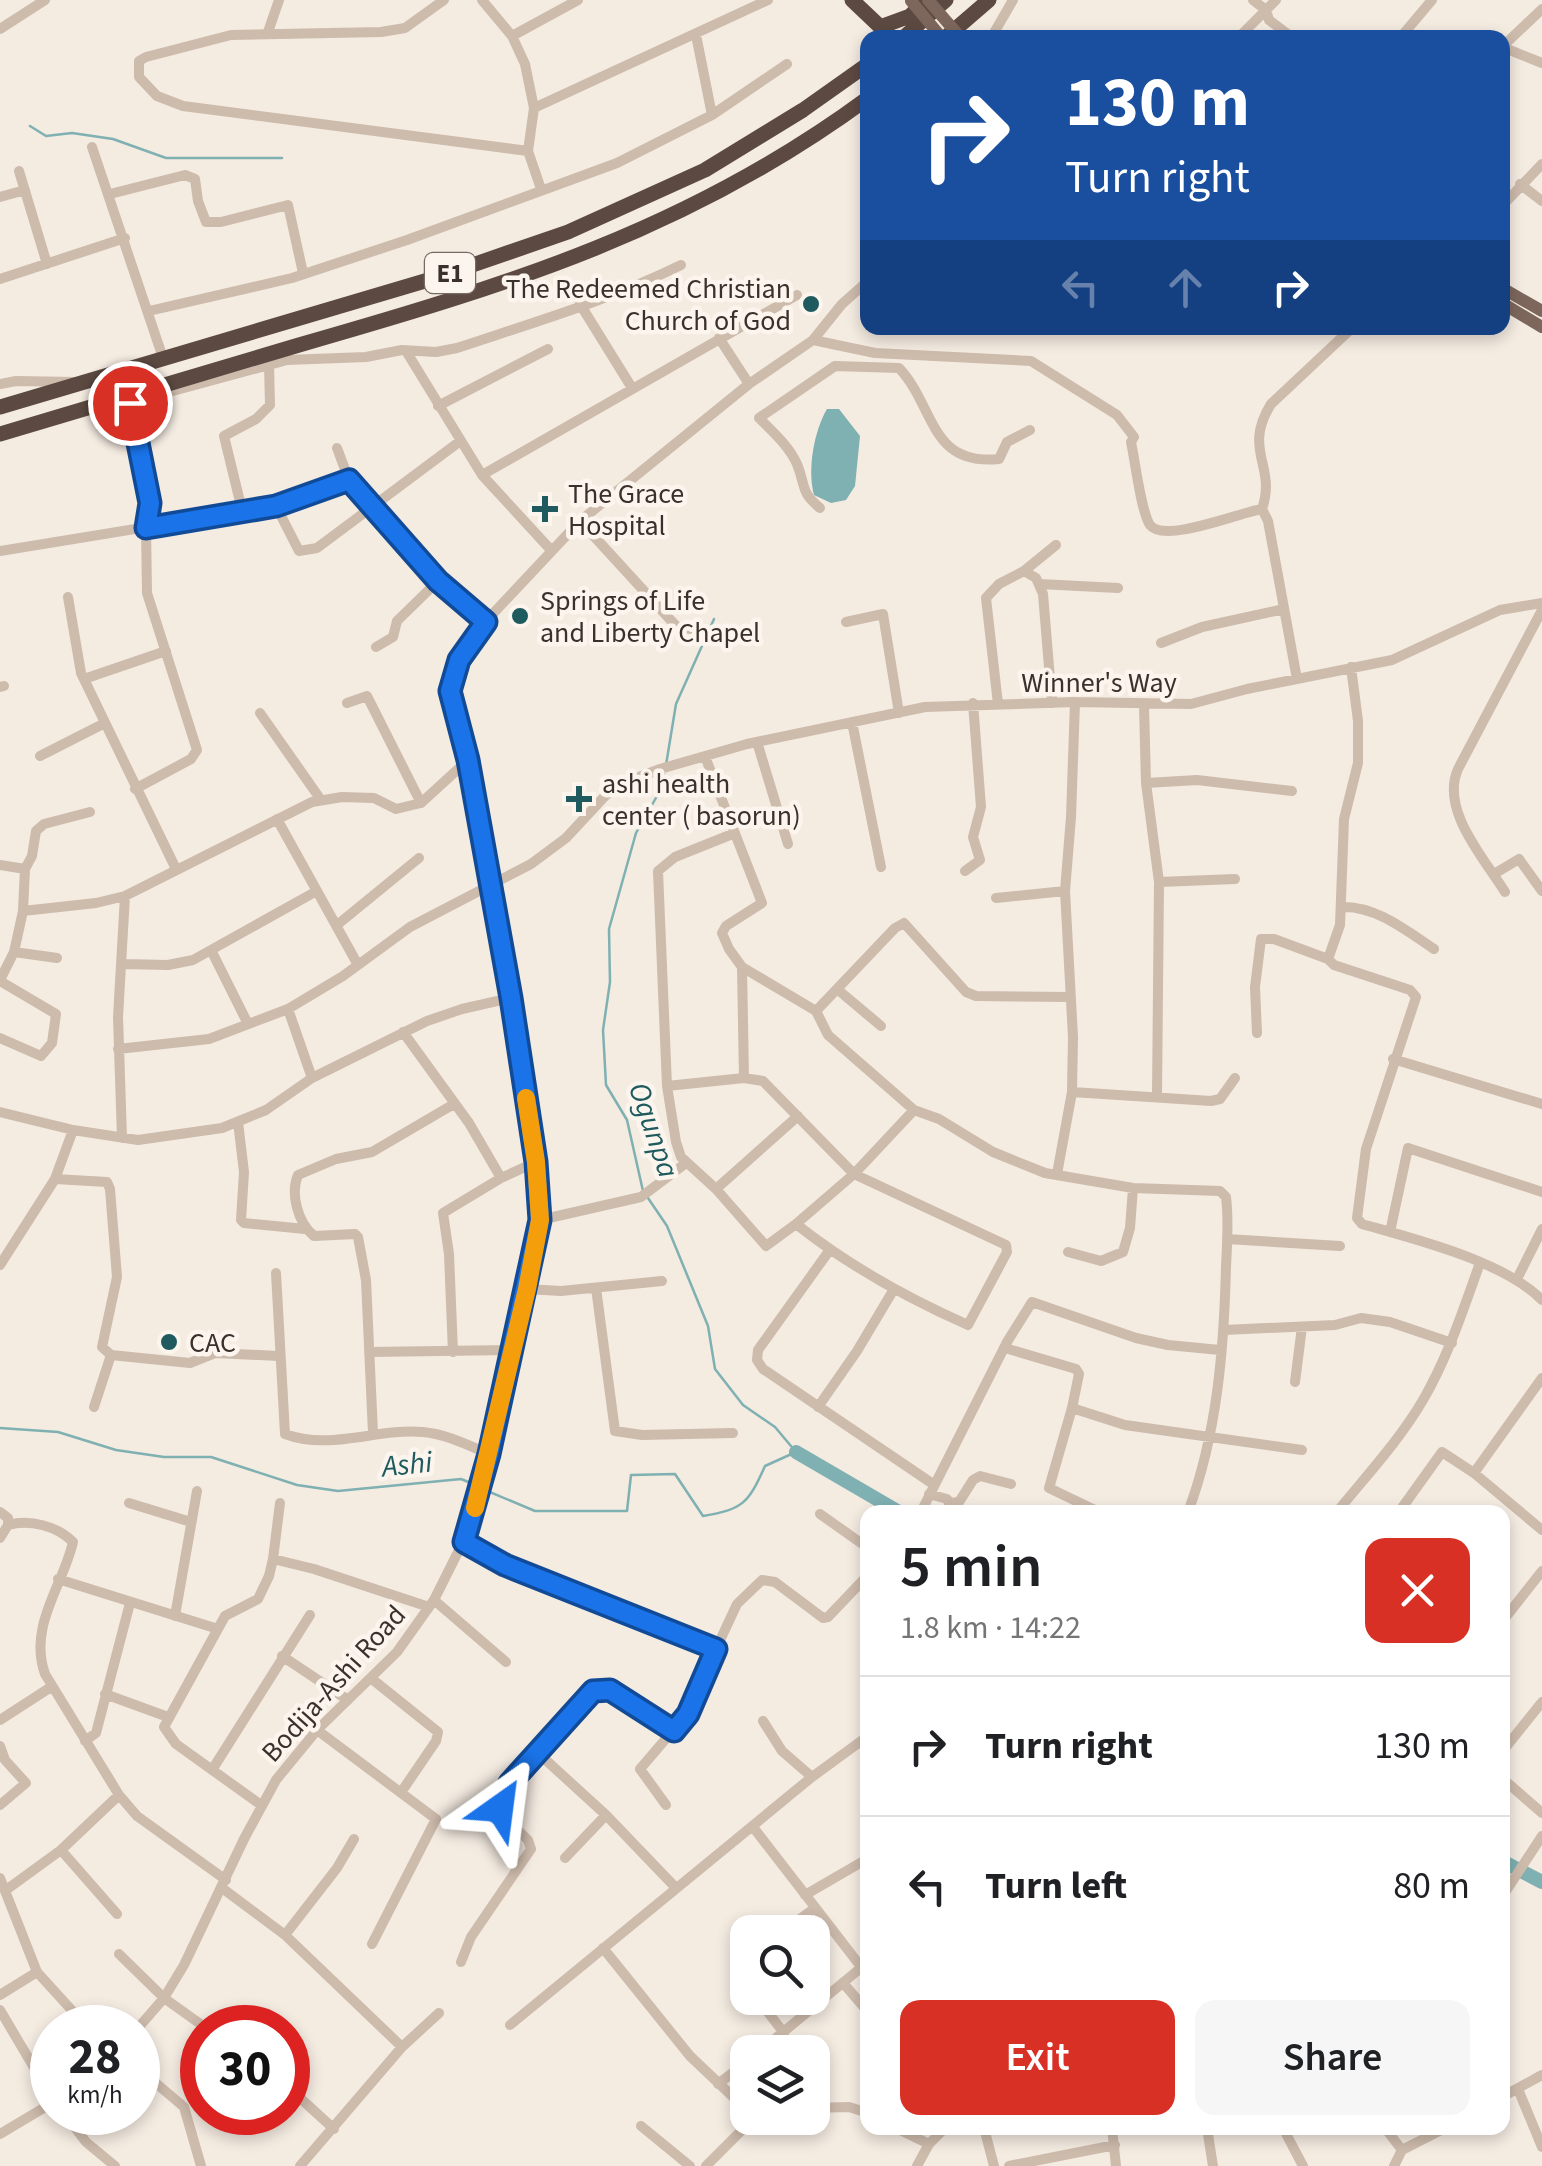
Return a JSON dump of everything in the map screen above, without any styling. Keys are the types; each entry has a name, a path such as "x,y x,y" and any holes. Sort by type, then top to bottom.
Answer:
{"highway":[{"path":"852,0 884,30"},
{"path":"888,30 927,0"},
{"path":"913,30 946,0"},
{"path":"953,30 989,0"},
{"name":"E1","path":"0,408 502,257 608,216 705,170 804,110 860,70"},
{"name":"E1","path":"0,437 432,308 615,242 719,193 860,103"}],"main road":[{"path":"911,0 936,30"},
{"path":"927,0 954,30"},
{"path":"1510,292 1542,310"},
{"path":"1510,308 1542,327"}],"street":[{"path":"0,29 45,0"},
{"path":"268,32 279,0"},
{"path":"444,0 405,28 381,32 231,34 139,60 140,77 157,96 183,106 528,151"},
{"path":"482,0 512,36 525,64 534,108 528,151 542,189"},
{"path":"512,36 578,0"},
{"path":"534,108 768,0"},
{"path":"996,30 1013,0"},
{"path":"1253,0 1266,10 1268,20 1282,30"},
{"path":"1246,30 1276,0"},
{"path":"1407,30 1432,0"},
{"path":"1510,38 1541,5"},
{"path":"696,34 712,116"},
{"path":"1510,50 1542,63"},
{"path":"149,310 292,278 616,162 712,116 787,64"},
{"path":"92,146 164,358"},
{"path":"1510,196 1542,164"},
{"path":"19,171 48,264"},
{"path":"110,194 185,175 195,178 206,222 288,206 303,273"},
{"path":"1520,184 1542,201"},
{"path":"0,197 25,190"},
{"path":"0,278 124,238"},
{"path":"0,437 269,364 457,348 632,289 680,265"},
{"name":"Bodija-Ashi Road","path":"158,2005 224,1884 261,1805 317,1730 413,1635 464,1542 478,1499 527,1289 540,1220 536,1162 491,884 468,760 452,700 452,682 465,649 550,550 580,522 748,384 813,340 860,287"},
{"path":"482,475 798,294"},
{"path":"580,304 632,388"},
{"path":"1297,680 1268,521 1262,509 1267,476 1258,451 1261,419 1271,404 1345,335"},
{"path":"719,338 748,384"},
{"path":"813,340 875,354 1022,359 1040,366 1117,416 1134,437 1130,442 1140,486 1150,524 1155,529 1176,532 1262,509"},
{"path":"438,406 548,349"},
{"path":"406,351 482,475 550,550"},
{"path":"242,510 224,436 256,419 270,405 269,364"},
{"path":"820,508 804,495 796,463 781,439 759,418 835,366 899,368 912,382 940,438 975,462 999,460 1007,442 1030,430"},
{"path":"0,384 84,383"},
{"path":"130,403 150,503 146,594 198,750 191,759 135,789"},
{"path":"276,506 293,543 299,551 306,552 317,548 459,442"},
{"path":"337,448 349,480 438,581 486,622"},
{"path":"0,551 276,506 349,480"},
{"path":"580,522 677,627 691,630"},
{"path":"998,704 986,598 999,584 1024,571 1056,544"},
{"path":"1024,571 1044,594 1052,703"},
{"path":"376,646 393,637 397,620 438,581"},
{"path":"1039,584 1118,588"},
{"path":"68,597 79,669 176,869"},
{"path":"1505,892 1458,814 1452,787 1542,607"},
{"name":"Winner's Way","path":"118,1049 209,1039 288,1009 410,926 552,850 604,796 621,784 660,770 757,742 925,707 1075,702 1190,704 1404,655 1500,610 1542,607"},
{"path":"1162,642 1216,623 1284,609"},
{"path":"846,622 883,614 899,713"},
{"path":"84,679 166,651"},
{"path":"1328,959 1338,936 1344,819 1358,763 1358,721 1351,668"},
{"path":"347,703 366,696 422,802"},
{"path":"1057,1174 1072,1092 1065,891 1072,817 1075,702"},
{"path":"965,871 980,860 973,838 981,807 972,704"},
{"path":"1144,705 1146,783 1159,882 1157,1096"},
{"path":"260,713 321,800"},
{"path":"852,722 882,867"},
{"path":"40,756 103,724"},
{"path":"757,742 788,844"},
{"path":"706,759 762,903 723,930 728,949 742,967 816,1011 828,1035 914,1110 939,1119 1010,1160 1036,1170 1133,1188 1220,1191 1227,1203 1224,1330 1210,1436 1191,1505"},
{"path":"24,910 125,896 321,800 374,798 396,809 422,802 468,760"},
{"path":"1146,783 1197,780 1292,791"},
{"path":"0,1038 41,1056 52,1043 56,1014 0,981 14,952 24,910 25,869 38,828 90,812"},
{"path":"277,820 358,965"},
{"path":"735,833 675,857 658,871 667,1086 676,1142 686,1162 716,1189 766,1246 854,1174 914,1110"},
{"path":"337,924 419,858"},
{"path":"1494,874 1520,860 1542,890"},
{"path":"0,865 25,869"},
{"path":"1159,882 1235,880"},
{"path":"996,898 1065,891"},
{"path":"123,964 182,963 212,952 315,892"},
{"path":"122,1138 118,1049 125,896"},
{"path":"1341,907 1351,906 1380,916 1434,948"},
{"path":"816,1011 904,923 966,992 976,996 1070,997"},
{"path":"1256,1033 1255,987 1261,939 1328,959 1414,993 1415,1005 1366,1150 1356,1210 1362,1224 1480,1263 1517,1279 1542,1300"},
{"path":"14,952 57,958"},
{"path":"212,952 248,1024"},
{"path":"742,967 744,1078"},
{"path":"837,989 880,1026"},
{"path":"0,1112 122,1138 153,1139 201,1132 238,1122 278,1104 312,1078 403,1032 462,1008 511,998"},
{"path":"288,1009 312,1078"},
{"path":"403,1032 501,1178"},
{"path":"1394,1059 1542,1104"},
{"path":"667,1086 744,1078 768,1085 854,1174 1007,1248 968,1324 894,1290 829,1251 796,1224"},
{"path":"1072,1092 1220,1099 1236,1078"},
{"path":"305,1228 293,1187 298,1175 336,1160 372,1152 454,1104"},
{"path":"716,1189 798,1116"},
{"path":"238,1122 244,1172 244,1224 305,1228 321,1237 355,1234 358,1238 366,1280 373,1433"},
{"path":"0,1265 55,1179 73,1130"},
{"path":"1390,1232 1408,1148 1542,1192"},
{"path":"454,1352 443,1214 501,1178 536,1162"},
{"path":"540,1220 645,1195 686,1162"},
{"path":"55,1179 109,1185 117,1276 102,1348 110,1355 190,1363 215,1352 278,1356"},
{"path":"1068,1252 1101,1261 1123,1252 1130,1228 1133,1188"},
{"path":"1517,1279 1542,1229"},
{"path":"1227,1239 1340,1246"},
{"path":"829,1251 757,1355 763,1369 949,1502 959,1502 972,1480 980,1476 1011,1484"},
{"path":"1343,1505 1408,1423 1452,1343 1480,1263"},
{"path":"276,1274 285,1434 330,1441 373,1433 423,1432 489,1454"},
{"path":"527,1289 561,1291 662,1281"},
{"path":"596,1288 615,1431 642,1435 733,1433"},
{"path":"818,1407 894,1290"},
{"path":"924,1505 1032,1302 1136,1338 1220,1350"},
{"path":"1224,1330 1336,1325 1361,1318 1390,1322 1452,1343"},
{"path":"1296,1382 1302,1327"},
{"path":"1005,1348 1076,1369 1079,1374 1049,1488 1084,1505"},
{"path":"370,1352 511,1350"},
{"path":"94,1407 110,1355"},
{"path":"1474,1473 1542,1378"},
{"path":"1072,1408 1108,1422 1302,1450"},
{"path":"1405,1505 1438,1454 1448,1454 1542,1530"},
{"path":"175,1616 197,1491"},
{"path":"128,1503 192,1522"},
{"path":"261,1805 169,1737 164,1728 225,1616 258,1600 273,1559 280,1503"},
{"path":"0,1512 8,1518 0,1538"},
{"path":"820,1514 860,1542"},
{"path":"8,1525 36,1524 69,1538 72,1548 42,1633 42,1664 51,1687 119,1795 146,1824 285,1935 402,2047"},
{"path":"464,1542 505,1565 716,1649"},
{"path":"273,1559 432,1604 506,1662"},
{"path":"1510,1612 1542,1571"},
{"path":"58,1579 218,1628"},
{"path":"666,1805 640,1769 688,1714 737,1604 762,1580 775,1582 823,1618 860,1583"},
{"path":"86,1741 96,1733 130,1603"},
{"path":"212,1770 310,1615"},
{"path":"282,1656 348,1700"},
{"path":"372,1679 438,1732 436,1741 402,1790"},
{"path":"0,1720 51,1687"},
{"path":"461,1962 471,1937 531,1849 528,1840 500,1808 510,1783 586,1696 600,1689 610,1690 674,1731"},
{"path":"105,1694 168,1717"},
{"path":"1510,1742 1542,1702"},
{"path":"763,1720 782,1751 812,1777"},
{"path":"317,1730 402,1790 432,1814 435,1823 372,1944"},
{"path":"510,2025 860,1742"},
{"path":"0,1746 5,1760 26,1783 0,1805"},
{"path":"537,1752 606,1815 676,1888"},
{"path":"1510,1785 1542,1813"},
{"path":"0,1907 8,1894 62,1850 119,1795"},
{"path":"565,1858 606,1815"},
{"path":"754,1827 860,1959"},
{"path":"1510,1885 1542,1836"},
{"path":"285,1935 354,1840"},
{"path":"62,1850 116,1914"},
{"path":"805,1895 860,1864"},
{"path":"0,1878 37,1972 67,2005"},
{"path":"806,1915 816,1908"},
{"path":"604,1948 690,2056 730,2095"},
{"path":"120,1954 180,2009"},
{"path":"781,2035 860,1970"},
{"path":"0,1995 37,1972"},
{"path":"844,1984 860,2003"},
{"path":"0,2010 30,2062"},
{"path":"300,2166 402,2047 440,2013"},
{"path":"770,2015 784,2033"},
{"path":"718,2084 730,2075"},
{"path":"1510,2094 1542,2076"},
{"path":"160,2087 184,2107 201,2166"},
{"path":"1518,2090 1542,2147"},
{"path":"310,2107 334,2129"},
{"path":"830,2108 860,2110"},
{"path":"0,2134 30,2114"},
{"path":"641,2126 690,2166"},
{"path":"81,2135 115,2166"},
{"path":"706,2166 737,2135"},
{"path":"910,2135 928,2144"},
{"path":"917,2166 938,2135"},
{"path":"986,2135 994,2166"},
{"path":"1113,2135 1116,2166"},
{"path":"1208,2135 1213,2166"},
{"path":"1287,2135 1303,2166"},
{"path":"1390,2135 1402,2150"},
{"path":"1394,2166 1402,2150 1431,2135"},
{"path":"1010,2166 1115,2145"}],"water":[{"path":"827,409 839,409 860,436 855,486 846,500 831,503 814,495 811,474 815,439"}],"waterway":[{"path":"30,126 46,136 72,133 113,139 166,158 282,158"},
{"name":"Ogunpa","path":"666,765 676,704 714,619"},
{"name":"Ogunpa","path":"643,1191 627,1120 606,1085 603,1030 610,982 609,929 636,833 661,789 664,773"},
{"name":"Ashi","path":"485,1490 535,1511 627,1511 631,1475 675,1474 703,1516 743,1503 765,1466 796,1452 775,1427 743,1405 715,1369 708,1326 667,1226 648,1198"},
{"name":"Ashi","path":"0,1428 58,1432 116,1450 164,1457 211,1457 297,1485 338,1491 461,1479 478,1486"},
{"name":"Ogunpa","path":"796,1452 887,1505"},
{"name":"Ogunpa","path":"1510,1865 1542,1882"}],"slow traffic":[{"path":"475,1508 540,1220 526,1098"}],"place":[{"name":"The Redeemed Christian Church of God","path":"811,304"},
{"name":"The Grace Hospital","path":"545,509"},
{"name":"Springs of Life and Liberty Chapel","path":"520,616"},
{"name":"ashi health center ( basorun)","path":"579,799"},
{"name":"CAC","path":"169,1342"}],"route":[{"path":"130,403 150,503 146,528 276,506 349,480 438,581 486,622 459,660 450,691 468,760 511,998 536,1162 540,1220 489,1454 464,1542 505,1565 716,1649 688,1714 674,1731 610,1690 593,1691 510,1783 500,1808"}]}
